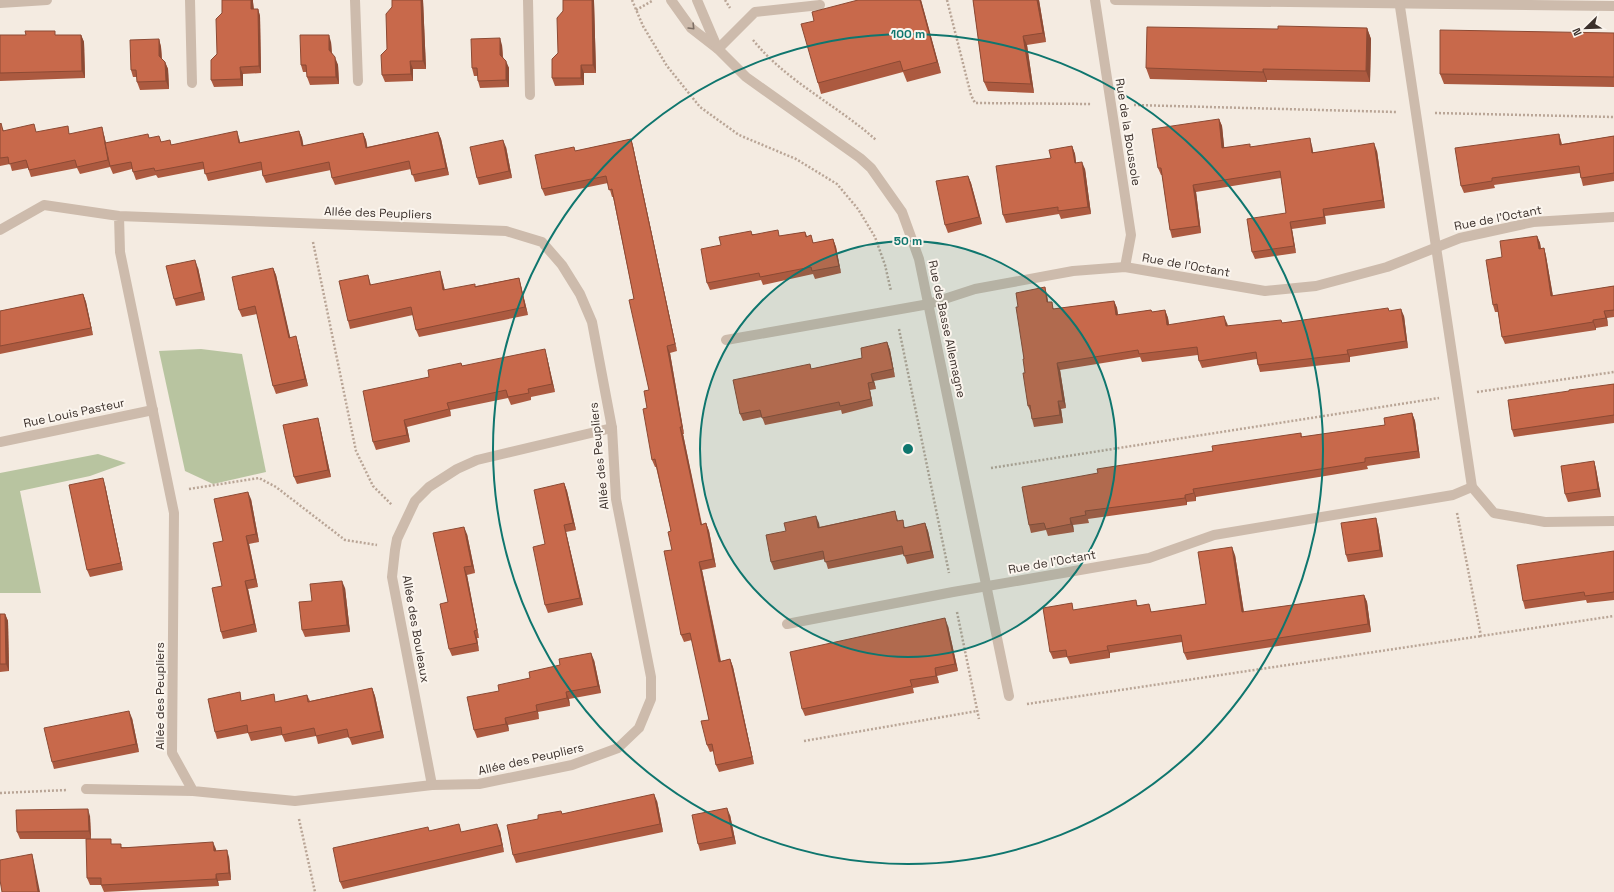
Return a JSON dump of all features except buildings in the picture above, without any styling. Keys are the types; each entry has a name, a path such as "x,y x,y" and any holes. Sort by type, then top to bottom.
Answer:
{"street":[{"path":"0,2 47,0"},
{"path":"190,0 192,83"},
{"path":"356,0 358,81"},
{"path":"528,0 530,95"},
{"name":"Rue de Basse Allemagne","path":"671,0 691,28 718,49 746,77 845,147 870,168 902,212 919,260 929,304 1009,696"},
{"name":"Rue de Basse Allemagne","path":"697,0 718,49"},
{"name":"Rue de la Boussole","path":"1095,0 1131,234 1125,267"},
{"path":"1114,0 1399,2 1614,6"},
{"path":"1399,2 1472,487 1494,513 1545,522 1614,521"},
{"path":"718,49 755,12 820,5"},
{"name":"Allée des Peupliers","path":"0,230 44,205 119,216 506,231 542,242 562,265 580,294 592,322 612,428 616,499 651,677 651,699 639,728 618,748 572,765 479,784 432,785 295,801 193,791 172,753 174,513 120,252 119,216"},
{"name":"Rue de l'Octant","path":"726,340 929,304 975,289 1073,271 1125,267 1265,291 1323,284 1386,268 1436,246 1460,238 1533,222 1614,218"},
{"name":"Rue Louis Pasteur","path":"0,442 153,410"},
{"name":"Allée des Bouleaux","path":"432,785 392,577 395,550 415,501 429,487 456,469 477,460 612,428"},
{"name":"Rue de l'Octant","path":"787,624 952,592 1149,558 1214,535 1453,495 1472,487"},
{"path":"86,789 193,791"}],"path":[{"path":"632,0 643,26 667,66 700,107 739,135 796,159 837,184 858,208 876,237 885,265 895,310 979,719"},
{"path":"636,10 654,0"},
{"path":"725,0 741,25 758,46 781,68 815,96 856,122 876,140"},
{"path":"948,0 971,95 975,103 1096,104"},
{"path":"1134,105 1614,117"},
{"path":"309,223 356,451 373,486 406,520"},
{"path":"1476,392 1614,372"},
{"path":"991,468 1444,397"},
{"path":"169,490 200,489 259,478 276,487 345,540 395,550"},
{"path":"1453,495 1481,636"},
{"path":"1009,696 1024,704 1614,616"},
{"path":"804,741 977,710"},
{"path":"0,793 86,789"},
{"path":"295,801 315,892"}],"green space":[{"path":"201,349 242,354 266,472 213,484 185,471 159,351"},
{"path":"98,454 126,463 90,476 20,491 41,593 0,593 0,473"}]}
